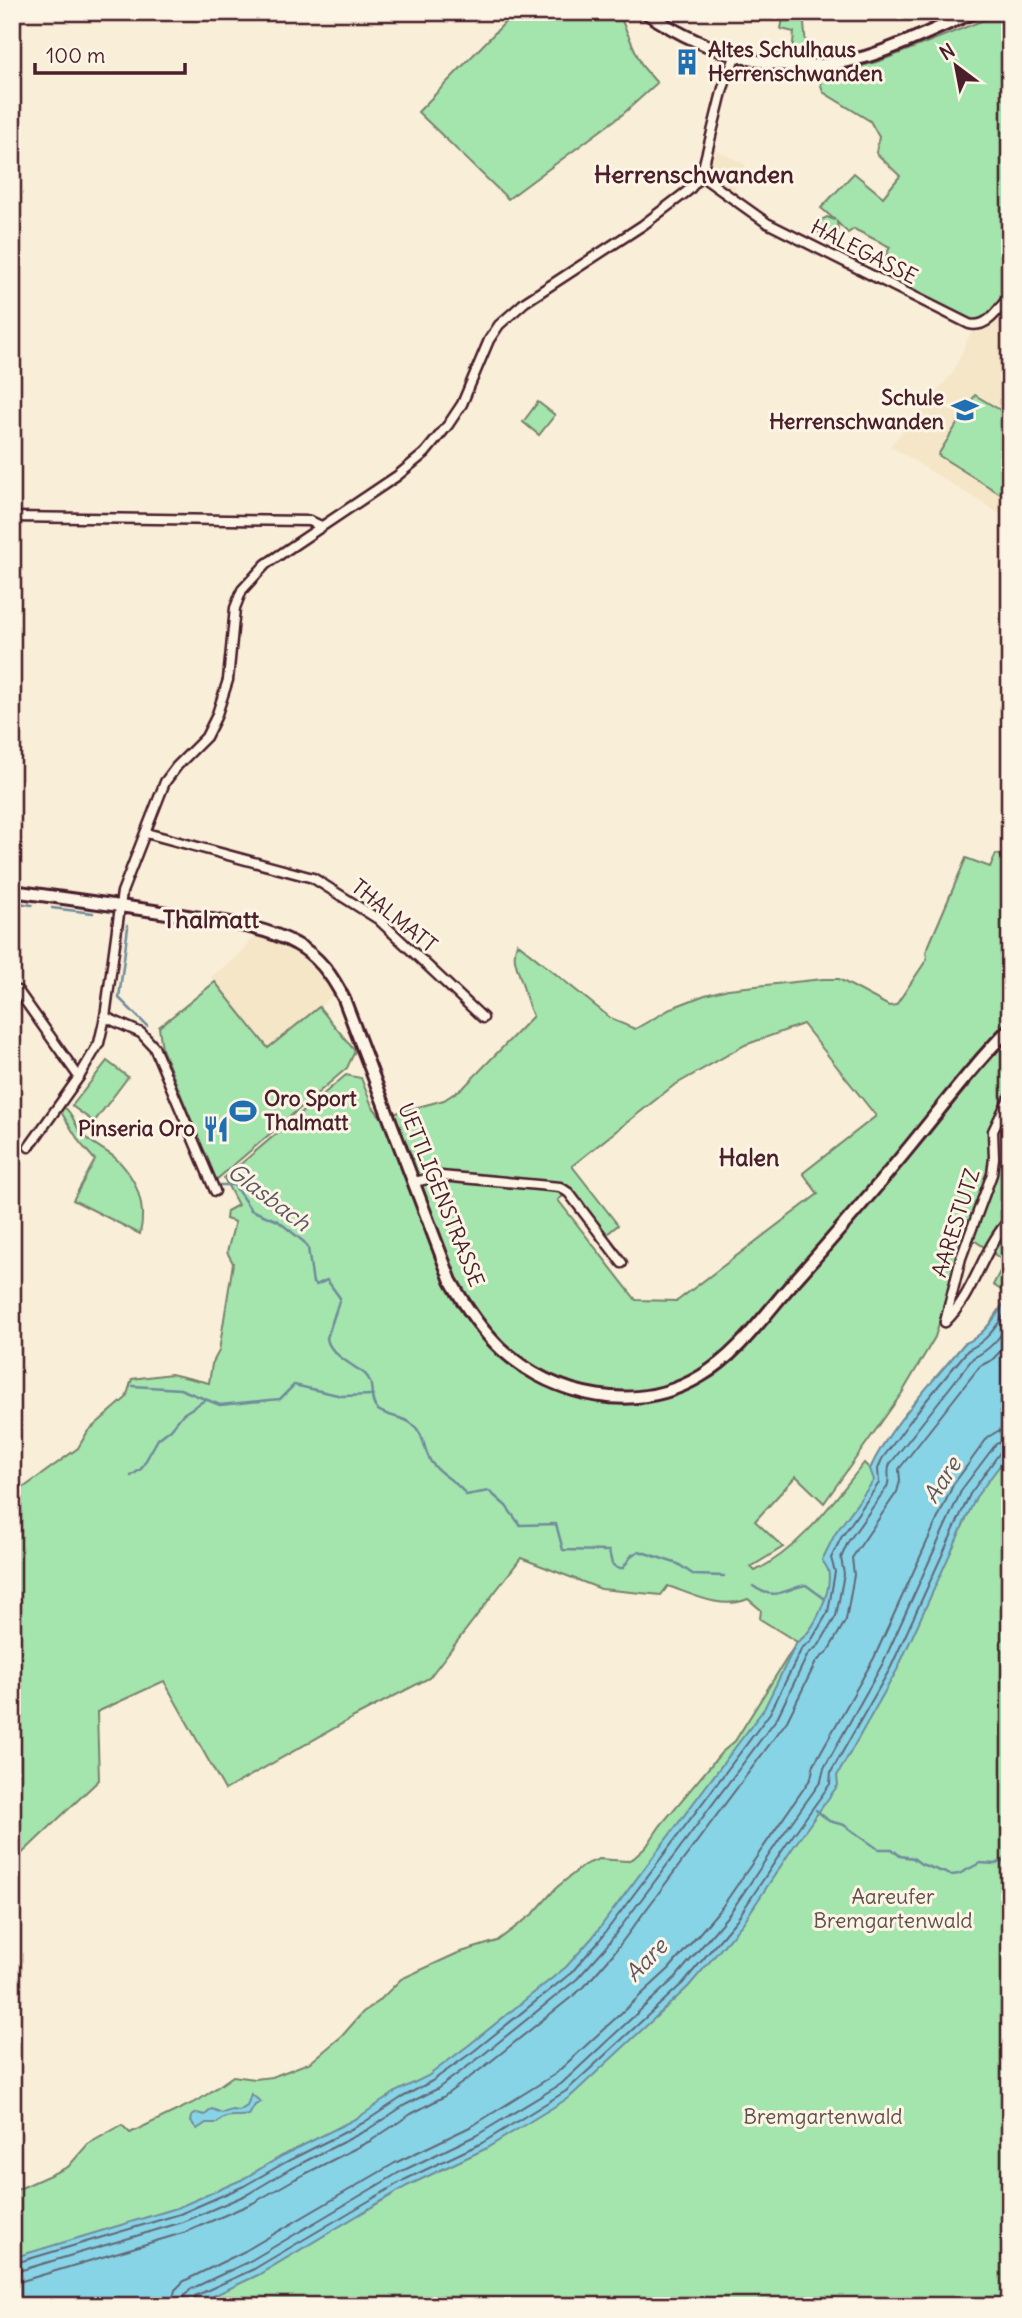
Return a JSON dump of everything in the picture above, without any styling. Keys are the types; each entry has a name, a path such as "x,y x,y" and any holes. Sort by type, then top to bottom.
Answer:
{"main road":[{"path":"645,12 702,45 735,57 796,66 837,63 882,51 975,12"},
{"name":"UETTLIGENSTRASSE","path":"12,891 121,906 262,931 296,943 313,955 328,972 344,999 451,1281 481,1328 502,1349 544,1377 569,1389 597,1397 619,1399 663,1393 703,1376 738,1345 1010,1028"}],"street":[{"path":"29,1147 79,1077 99,1043 122,892 158,797 170,773 206,737 216,717 228,680 235,608 242,590 258,571 397,476 437,440 467,393 489,340 499,325 533,296 662,212 689,190 701,176 723,88 735,57"},
{"name":"HALEGASSE","path":"701,176 767,223 969,324 981,325 986,322 1010,295"},
{"path":"12,517 310,521 321,526"},
{"name":"THALMATT","path":"146,832 313,878 377,919 483,1018"},
{"path":"18,991 79,1077"},
{"path":"105,1017 141,1033 154,1048 215,1191"},
{"name":"AARESTUTZ","path":"1010,1096 993,1131 992,1174 964,1248 945,1322 956,1312 994,1239 1010,1219"},
{"path":"414,1182 441,1176 560,1187 569,1193 622,1263"}],"shaded area":[{"path":"712,148 746,165 733,193 711,174 709,164"},
{"name":"Schule Herrenschwanden","path":"1010,302 1010,520 890,446 952,374 971,332 988,326"},
{"path":"254,936 285,945 302,954 324,976 335,994 269,1048 211,977 241,953"}],"green space":[{"path":"515,12 618,12 642,66 657,83 623,114 508,199 418,112"},
{"path":"803,12 807,58 774,57 773,53 792,55 794,32 781,29 784,13"},
{"path":"1004,12 1010,12 1010,288 984,319 970,321 884,276 880,269 890,247 854,229 848,233 837,222 838,230 831,237 824,237 819,233 817,226 821,220 827,217 835,220 821,208 854,173 883,197 900,176 876,153 879,137 870,121 823,92 818,74 880,61"},
{"path":"975,395 1010,416 1010,500 938,455"},
{"path":"538,402 555,415 539,435 523,422"},
{"path":"996,854 1010,858 1010,1088 989,1128 989,1170 965,1235 935,1337 902,1393 824,1503 796,1476 755,1521 783,1547 751,1567 755,1571 787,1550 828,1509 864,1463 870,1469 889,1436 913,1404 964,1344 990,1323 1009,1295 993,1285 1005,1262 990,1251 1010,1223 1010,2306 12,2306 12,2192 68,2167 88,2144 122,2125 130,2133 199,2100 233,2076 255,2079 272,2077 311,2062 401,1979 458,1953 497,1941 534,1913 556,1888 584,1865 599,1859 627,1861 634,1858 646,1847 660,1826 721,1753 735,1741 797,1642 760,1619 761,1610 748,1599 718,1602 668,1586 661,1595 601,1589 521,1558 429,1678 225,1790 164,1681 97,1712 99,1780 12,1863 12,1496 78,1448 88,1431 126,1398 132,1379 171,1374 209,1383 212,1364 219,1351 233,1263 227,1252 235,1222 226,1219 227,1211 238,1205 224,1178 346,1075 361,1078 372,1106 381,1117 444,1100 464,1087 533,1016 515,960 517,943 613,1020 635,1029 674,1007 705,995 728,989 823,979 839,979 889,1006 896,1005 927,959 926,952 966,858 990,867","holes":["803,1024 876,1116 803,1173 818,1194 677,1301 636,1300 558,1200 572,1189 607,1234 618,1225 572,1166 673,1086 745,1045"]},
{"name":"Oro Sport Thalmatt","path":"215,982 268,1048 319,1007 355,1051 347,1068 216,1180 162,1049 159,1027"},
{"path":"107,1061 128,1077 94,1122 72,1106"},
{"path":"64,1107 82,1134 113,1156 128,1172 141,1202 140,1234 73,1200 95,1160 80,1143 61,1112"},
{"path":"1010,1149 1010,1216 987,1249 971,1238 997,1165"}],"water":[{"name":"Aare","path":"1010,1295 1010,1452 976,1497 897,1670 837,1776 838,1785 743,1923 688,1987 570,2097 485,2149 407,2186 258,2275 192,2306 12,2306 12,2258 177,2208 241,2180 359,2117 397,2091 428,2076 566,1967 592,1938 764,1709 797,1642 810,1630 821,1610 829,1578 822,1560 835,1534 874,1480 870,1469 889,1436 964,1344 979,1335 990,1323"},
{"path":"251,2094 261,2102 255,2105 249,2115 228,2116 217,2123 206,2123 197,2129 191,2122 192,2116 197,2113 205,2115 212,2109 222,2113 239,2111 247,2106"}],"waterway":[{"name":"Glasbach","path":"12,902 32,905"},
{"name":"Glasbach","path":"52,908 93,913"},
{"name":"Glasbach","path":"127,925 119,998 147,1026"},
{"name":"Glasbach","path":"160,1048 201,1145"},
{"name":"Glasbach","path":"205,1153 218,1185 234,1185 251,1210 278,1221 304,1242 308,1248 313,1283 316,1285 327,1280 340,1298 327,1338 332,1349 365,1374 377,1409 408,1421 416,1428 431,1462 466,1495 489,1491 506,1506 520,1525 556,1524 563,1550 609,1551 612,1564 617,1568 623,1568 632,1555 639,1551 678,1564 694,1575 724,1576"},
{"path":"133,1386 180,1389 220,1405 280,1399 294,1385 342,1396 373,1395"},
{"path":"131,1476 141,1469 158,1439 171,1429 183,1414 205,1400"},
{"name":"Glasbach","path":"753,1586 774,1594 806,1585 825,1599"},
{"path":"816,1810 829,1821 844,1825 878,1849 892,1849 900,1856 913,1858 921,1864 951,1875 959,1874 980,1863 995,1864 1010,1858"}],"place":[{"name":"Altes Schulhaus Herrenschwanden","path":"687,62"},
{"name":"Schule Herrenschwanden","path":"965,410"},
{"name":"Oro Sport Thalmatt","path":"243,1111"},
{"name":"Pinseria Oro","path":"216,1129"}],"district":[{"name":"Herrenschwanden","path":"694,175"},
{"name":"Thalmatt","path":"211,920"},
{"name":"Halen","path":"749,1158"}],"park label":[{"name":"Aareufer Bremgartenwald","path":"893,1909"},
{"name":"Bremgartenwald","path":"823,2117"}]}
